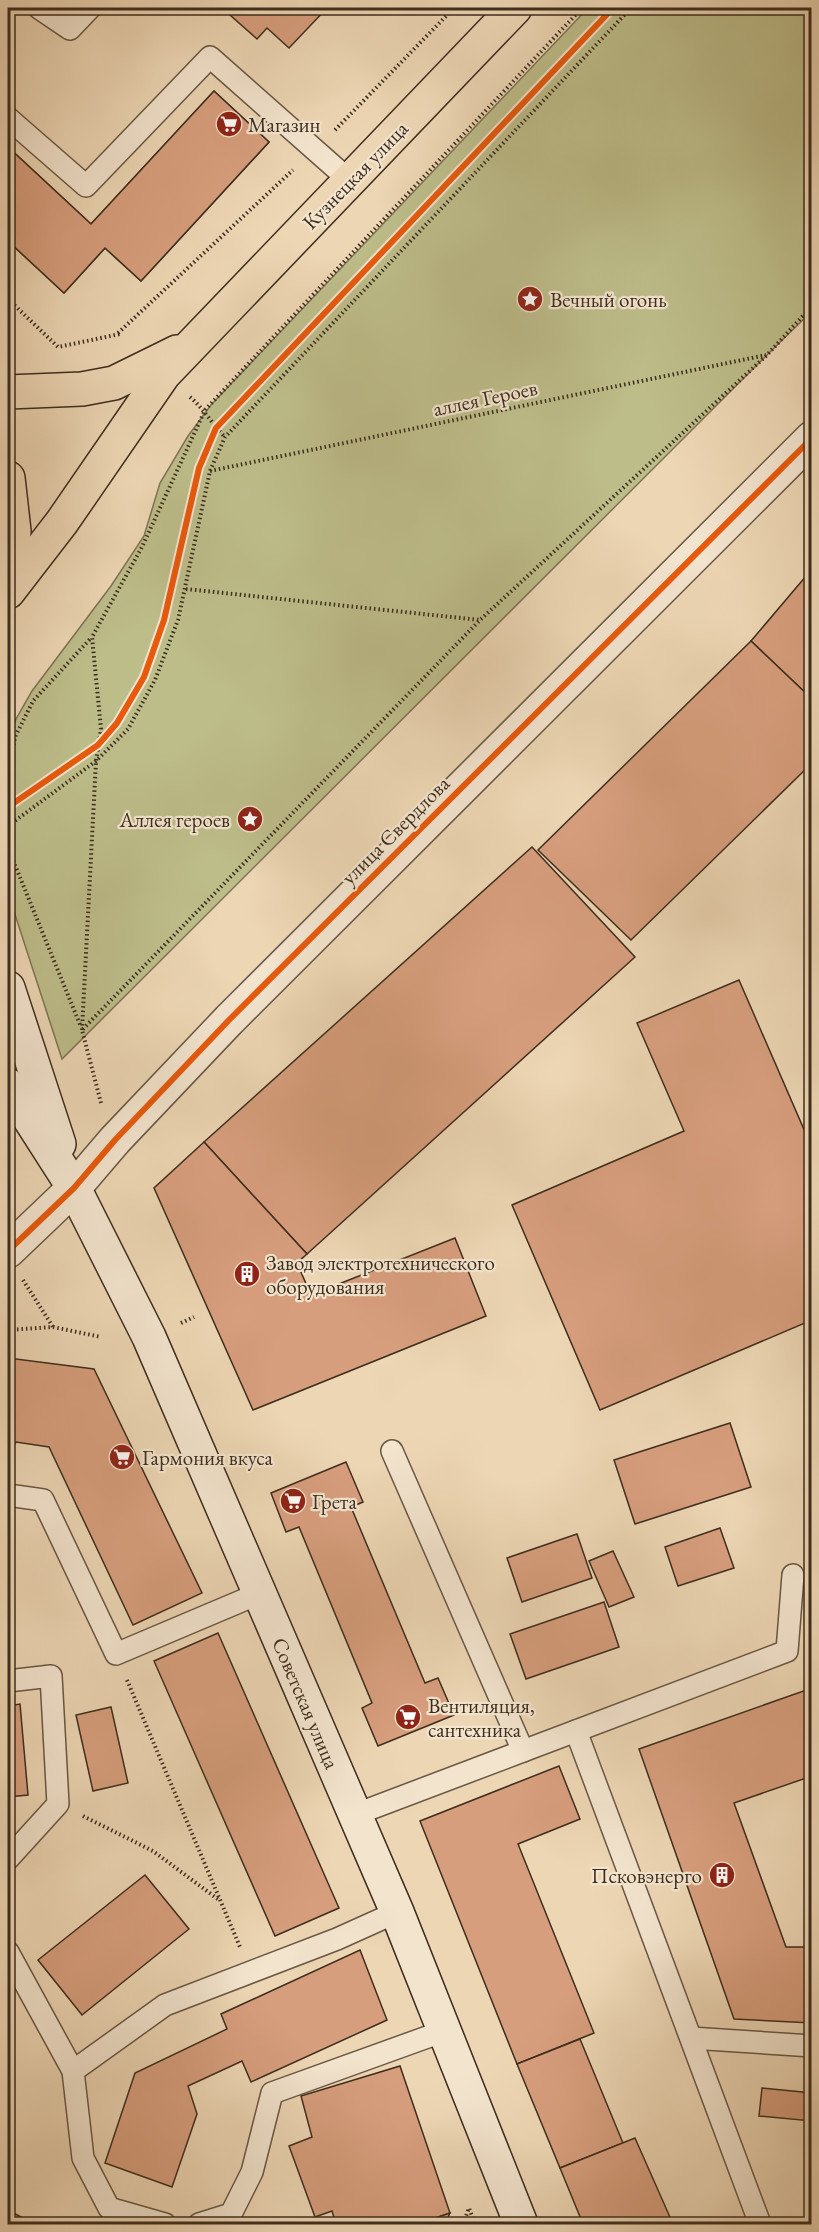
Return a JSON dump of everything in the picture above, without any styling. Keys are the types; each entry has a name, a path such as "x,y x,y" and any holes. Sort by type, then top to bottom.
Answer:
{"main road":[{"name":"Кузнецкая улица","path":"8,592 62,522 164,374 515,8"},
{"name":"Кузнецкая улица","path":"8,392 82,389 114,383 194,342"},
{"name":"улица Свердлова","path":"13,1263 115,1140 229,1020 812,438"},
{"path":"8,478 14,531 8,592"},
{"name":"Советская улица","path":"8,988 74,1188"},
{"name":"Советская улица","path":"8,1085 74,1188 150,1337 258,1594 397,1912 521,2224"}],"lane":[{"path":"39,8 70,29 90,8"},
{"path":"8,117 86,186 210,57 349,180"},
{"path":"392,1451 523,1751"},
{"path":"8,1495 43,1500 116,1654 258,1594"},
{"path":"354,1815 787,1651 793,1575"},
{"path":"8,1681 51,1676 58,1804 8,1859"},
{"path":"576,1731 760,2224"},
{"path":"73,2071 165,2006 337,1939 397,1912"},
{"path":"8,1952 73,2071 83,2158 109,2208 165,2224"},
{"path":"199,2224 231,2214 252,2172 272,2092 444,2031"},
{"path":"691,2038 812,2046"}],"path":[{"path":"118,333 315,150 454,8"},
{"path":"8,776 15,737 33,701 92,637 142,547 205,410 580,9 789,8"},
{"path":"602,19 612,9"},
{"path":"8,826 96,761 128,729 155,680 178,620 210,471 225,437 630,9"},
{"path":"82,1030 480,620 767,355 812,306"},
{"path":"212,438 216,428 225,419"},
{"path":"186,589 480,620"},
{"path":"82,1030 96,761 101,729 92,637"},
{"path":"89,751 98,745 111,730"},
{"path":"8,848 82,1030 104,1114 115,1140"},
{"path":"13,1263 53,1327"},
{"path":"8,1330 53,1327 101,1337"},
{"path":"116,1654 250,1972"},
{"path":"58,1804 153,1851 220,1901"},
{"path":"463,2224 469,2208 475,2224"}],"green space":[{"path":"588,8 811,8 811,312 62,1059 8,893 8,755 16,719 32,691 111,586 144,536 160,483 188,436 211,405"}],"building":[{"path":"222,8 327,8 289,48 267,28 257,39"},
{"path":"214,91 269,142 141,281 105,248 64,293 8,241 8,147 91,224"},
{"path":"214,91 269,142 141,281 105,248 64,293 8,241 8,147 91,224"},
{"path":"812,569 812,699 751,641"},
{"path":"751,641 812,699 812,763 631,940 538,850"},
{"path":"532,847 635,957 307,1254 204,1142"},
{"path":"739,980 812,1148 812,1320 600,1410 512,1205 684,1131 637,1023"},
{"name":"Завод электротехнического оборудования","path":"204,1142 307,1254 297,1263 311,1295 455,1238 486,1316 253,1410 154,1188"},
{"path":"8,1358 94,1369 202,1593 133,1625 49,1447 16,1442 8,1454"},
{"path":"730,1423 751,1487 635,1524 614,1460"},
{"path":"346,1462 363,1502 351,1507 425,1683 438,1678 454,1715 378,1746 362,1708 372,1703 299,1527 286,1532 271,1493"},
{"path":"720,1528 734,1568 678,1586 665,1547"},
{"path":"577,1534 592,1578 522,1602 507,1558"},
{"path":"613,1551 634,1597 609,1607 589,1561"},
{"path":"604,1602 619,1647 526,1679 510,1634"},
{"path":"218,1633 339,1908 275,1936 154,1661"},
{"name":"Псковэнерго","path":"812,1688 812,1776 734,1803 786,1947 812,1947 812,2023 734,2019 639,1749"},
{"path":"20,1704 28,1795 8,1797 8,1706"},
{"path":"111,1707 128,1783 93,1791 76,1715"},
{"path":"559,1766 580,1819 518,1844 594,2033 517,2064 420,1821"},
{"path":"145,1875 189,1929 82,2015 38,1960"},
{"path":"360,1950 387,2020 251,2082 242,2061 188,2086 197,2114 172,2187 105,2163 135,2073 227,2029 221,2014"},
{"path":"580,2039 623,2143 560,2168 517,2064"},
{"path":"400,2066 450,2213 418,2224 336,2224 332,2211 315,2217 289,2146 312,2137 301,2096"},
{"path":"762,2088 812,2093 812,2121 759,2116"},
{"path":"635,2138 673,2224 583,2224 560,2168"},
{"path":"8,2210 34,2224 8,2224"},
{"path":"450,2213 445,2224 418,2224"}],"cycle path":[{"path":"8,807 98,745 117,723 144,677 164,620 199,468 216,428 613,8"},
{"path":"8,1251 74,1188 115,1140 229,1020 812,438"}],"place":[{"name":"Магазин","path":"229,124"},
{"name":"Вечный огонь","path":"530,299"},
{"name":"Аллея героев","path":"250,819"},
{"name":"Завод электротехнического оборудования","path":"247,1274"},
{"name":"Гармония вкуса","path":"122,1457"},
{"name":"Грета","path":"293,1501"},
{"name":"Вентиляция, сантехника","path":"408,1717"},
{"name":"Псковэнерго","path":"722,1875"}]}
